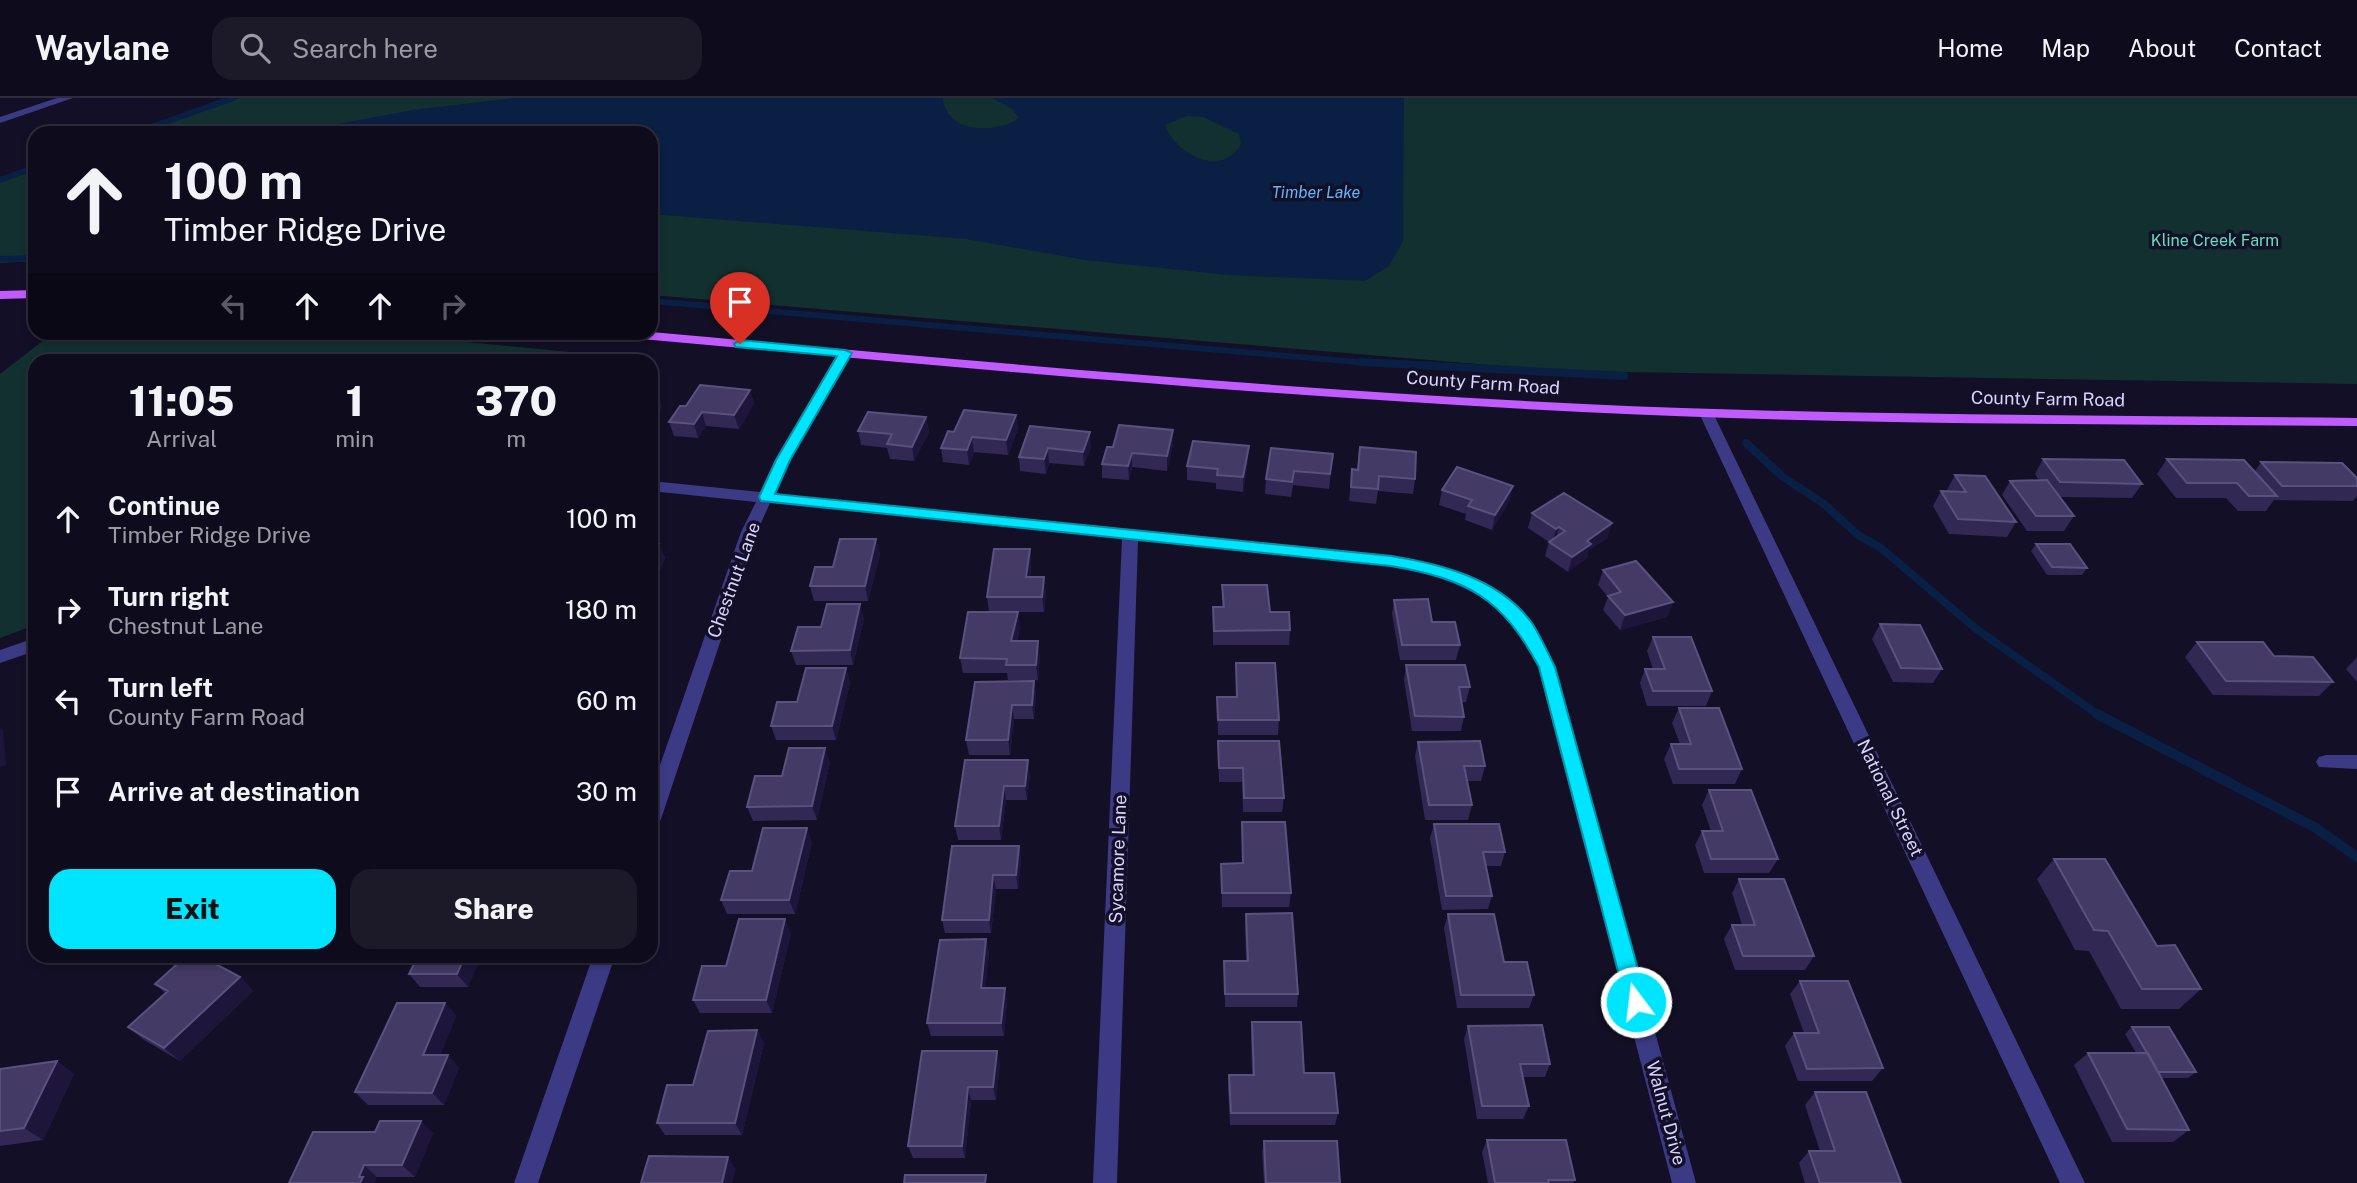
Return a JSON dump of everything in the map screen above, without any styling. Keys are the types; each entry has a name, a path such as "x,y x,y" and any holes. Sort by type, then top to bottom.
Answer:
{"main road":[{"path":"0,295 28,293"},
{"name":"County Farm Road","path":"658,336 1421,399 1706,413 2357,422"}],"street":[{"path":"0,120 68,98"},
{"name":"Chestnut Lane","path":"658,799 749,533 783,460 845,353"},
{"name":"National Street","path":"1706,413 2073,1183"},
{"name":"Walnut Drive","path":"658,487 1431,567 1463,579 1507,607 1526,627 1547,667 1684,1183"},
{"name":"Sycamore Lane","path":"1105,1183 1130,534"},
{"path":"0,657 28,647"},
{"path":"2326,762 2357,762"},
{"path":"526,1183 602,963"}],"green space":[{"name":"Kline Creek Farm","path":"239,98 2357,98 2357,384 1561,371 658,296 658,126 159,126"},
{"path":"28,172 28,261 0,263 0,182"},
{"path":"44,340 446,340 590,354 28,354 28,628 0,638 0,374"}],"water":[{"name":"Timber Lake","path":"514,98 943,98 946,110 953,119 974,128 986,128 998,127 1019,118 1012,109 992,98 1404,98 1403,241 1389,266 1365,281 1228,275 1085,260 966,239 658,215 658,126 327,126 413,110","holes":["1187,116 1203,117 1239,134 1241,144 1233,154 1223,160 1212,161 1189,153 1170,136 1165,125"]}],"building":[{"path":"700,385 750,390 734,415 702,412 694,424 669,422 680,406 686,406"},
{"path":"964,410 1016,415 1006,440 972,437 967,450 941,448 948,431 954,432"},
{"path":"868,412 926,417 912,447 887,444 892,434 858,431"},
{"path":"1119,425 1173,430 1167,456 1132,453 1128,466 1102,464 1107,447 1113,447"},
{"path":"1030,426 1090,432 1083,452 1048,448 1044,459 1019,457"},
{"path":"1193,441 1249,446 1243,477 1217,475 1218,469 1187,466"},
{"path":"1360,447 1416,452 1415,479 1379,476 1378,489 1351,487 1352,469 1358,470"},
{"path":"1271,448 1333,454 1330,474 1294,471 1292,482 1266,479"},
{"path":"2043,459 2124,460 2142,484 2060,482"},
{"path":"2167,459 2244,460 2277,496 2249,496 2237,483 2187,483"},
{"path":"2261,462 2342,463 2357,478 2357,486 2282,486"},
{"path":"1457,467 1513,486 1495,515 1468,506 1472,500 1442,490"},
{"path":"1955,475 1985,476 2016,522 1958,519 1941,491 1966,492"},
{"path":"2047,480 2074,516 2036,516 2010,481"},
{"path":"1564,493 1612,523 1587,541 1591,544 1572,557 1549,542 1565,531 1559,527 1556,529 1532,513"},
{"path":"840,539 876,539 865,586 810,586 815,567 833,567"},
{"path":"2036,544 2070,544 2087,568 2052,567"},
{"path":"994,549 1030,549 1026,577 1044,577 1042,597 987,597"},
{"path":"1636,561 1673,602 1625,615 1608,596 1621,592 1603,570"},
{"path":"1222,585 1267,585 1270,612 1289,612 1290,630 1214,631 1213,607 1224,607"},
{"path":"1428,599 1432,622 1455,622 1460,645 1402,645 1394,600"},
{"path":"827,604 860,604 850,650 791,651 798,627 821,627"},
{"path":"968,612 1018,612 1011,641 1038,641 1036,665 1006,665 1007,659 960,658"},
{"path":"1880,624 1920,625 1942,669 1901,668"},
{"path":"1653,637 1691,637 1712,691 1653,691 1645,669 1665,669"},
{"path":"2197,642 2263,642 2274,656 2313,657 2333,682 2226,681"},
{"path":"1236,663 1275,663 1279,720 1218,720 1217,697 1237,697"},
{"path":"1406,665 1465,665 1470,687 1459,687 1464,717 1415,716"},
{"path":"806,668 846,668 832,726 771,726 777,702 797,702"},
{"path":"1034,681 1032,705 1012,705 1008,740 966,740 975,682"},
{"path":"1679,708 1719,708 1742,769 1679,769 1671,744 1691,744"},
{"path":"1218,741 1279,741 1284,798 1244,798 1243,768 1219,768"},
{"path":"1480,741 1485,766 1464,766 1472,805 1429,805 1418,742"},
{"path":"789,748 825,748 812,806 747,807 755,776 782,776"},
{"path":"965,760 1028,760 1025,786 1004,786 999,826 955,826"},
{"path":"1709,790 1751,790 1778,859 1711,859 1702,831 1723,831"},
{"path":"1242,822 1285,822 1291,893 1222,893 1221,864 1243,863"},
{"path":"1434,824 1499,824 1505,852 1483,852 1492,896 1446,896"},
{"path":"763,828 807,828 789,900 721,900 730,871 752,871"},
{"path":"952,846 1019,846 1016,875 993,875 989,920 942,920"},
{"path":"2054,859 2105,859 2157,946 2175,945 2201,989 2142,989 2108,931 2094,930"},
{"path":"1739,879 1784,879 1814,956 1743,956 1732,925 1755,925"},
{"path":"1292,913 1298,994 1225,994 1224,961 1248,961 1246,914"},
{"path":"1448,914 1494,914 1504,962 1527,962 1534,995 1461,995"},
{"path":"739,919 785,919 766,1000 693,1000 702,966 726,966"},
{"path":"986,939 981,988 1005,988 1001,1023 927,1023 940,940"},
{"path":"178,963 214,963 240,977 164,1048 128,1027 168,991 155,984"},
{"path":"414,963 462,963 457,974 409,974"},
{"path":"1800,981 1848,981 1883,1068 1807,1069 1794,1033 1819,1033"},
{"path":"397,1003 445,1003 423,1055 448,1055 432,1093 355,1092"},
{"path":"1252,1022 1301,1022 1304,1073 1334,1073 1338,1113 1231,1113 1229,1075 1254,1075"},
{"path":"1542,1025 1550,1064 1520,1064 1529,1106 1482,1106 1468,1026"},
{"path":"2132,1027 2169,1027 2196,1072 2158,1072"},
{"path":"757,1030 735,1123 657,1123 667,1085 693,1085 708,1031"},
{"path":"922,1051 997,1051 993,1087 968,1087 962,1146 908,1146"},
{"path":"2088,1053 2148,1053 2189,1130 2127,1129"},
{"path":"57,1061 24,1128 0,1131 0,1069"},
{"path":"1815,1092 1866,1092 1901,1183 1820,1183 1809,1151 1835,1151"},
{"path":"380,1121 421,1121 402,1165 364,1165 359,1177 363,1177 360,1183 289,1183 313,1132 375,1132"},
{"path":"1487,1140 1566,1140 1575,1180 1495,1183"},
{"path":"1264,1141 1337,1141 1340,1183 1266,1183"},
{"path":"649,1156 728,1157 722,1183 641,1183"},
{"path":"905,1175 986,1175 985,1183 904,1183"}],"waterway":[{"path":"154,126 233,98"},
{"path":"0,180 28,170"},
{"path":"0,259 28,258"},
{"path":"658,302 1381,364"},
{"path":"1361,362 1624,376"},
{"path":"1746,443 1783,477 1824,504 1858,535 1881,548 1975,628 2098,714"},
{"path":"2098,714 2316,828 2357,857"}],"route":[{"path":"740,344 845,353 783,460 766,497 1391,561 1431,567 1487,592 1507,607 1526,627 1547,667 1636,1002"}]}
